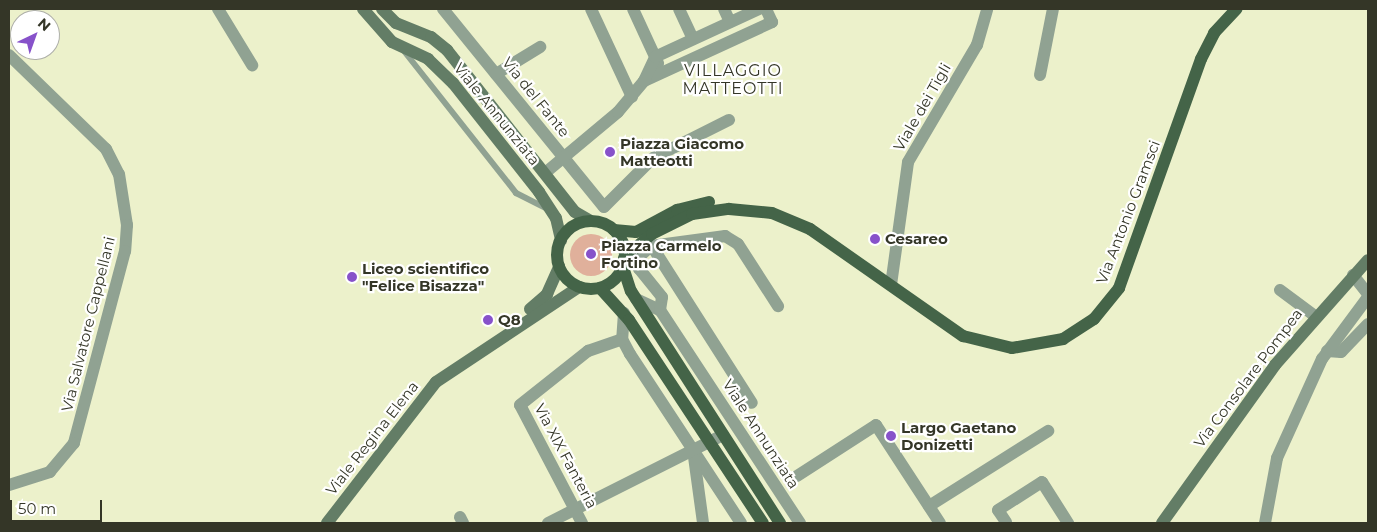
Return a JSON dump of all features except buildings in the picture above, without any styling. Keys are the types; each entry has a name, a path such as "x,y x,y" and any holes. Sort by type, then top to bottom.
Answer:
{"main road":[{"name":"Viale Annunziata","path":"364,9 402,48 418,53 453,83 551,210 561,240"},
{"name":"Viale Annunziata","path":"382,9 396,23 421,33 447,50 575,212 589,220"},
{"name":"Via Antonio Gramsci","path":"623,262 649,242 700,212 760,211 794,220 859,262 954,331 998,346 1050,343 1094,320 1125,275 1208,42 1236,9"},
{"path":"418,53 413,40 421,33"},
{"name":"Via Antonio Gramsci","path":"614,230 636,232 698,203 751,202 781,207 806,218 851,250 859,262"},
{"path":"519,323 547,294 559,267 561,240 572,227 589,220 614,230 636,299 780,523"},
{"name":"Via Consolare Pompea","path":"1162,523 1315,316 1368,260"},
{"path":"519,323 579,286 600,288 614,280 623,262"},
{"path":"559,267 579,286"},
{"path":"600,288 624,313 763,523"},
{"name":"Viale Regina Elena","path":"327,523 421,398 449,372 519,323"}],"street":[{"path":"218,9 252,65"},
{"name":"Via del Fante","path":"443,9 604,207 653,158 729,120"},
{"path":"591,9 632,97"},
{"path":"633,9 662,72"},
{"path":"679,9 693,39"},
{"path":"724,9 730,22"},
{"path":"545,173 632,97 644,81 655,56 759,9"},
{"path":"644,81 772,22 766,9"},
{"name":"Viale dei Tigli","path":"891,285 908,162 977,45 987,9"},
{"path":"1040,75 1053,9"},
{"path":"496,74 540,47"},
{"name":"Via Salvatore Cappellani","path":"9,55 106,150 119,174 127,225 122,264 74,443 50,472 9,485"},
{"path":"752,403 649,242 730,237 778,306"},
{"name":"Viale Annunziata","path":"649,242 638,264 647,284 662,297 660,310 800,523"},
{"path":"1264,523 1278,458 1327,351 1368,295 1353,275"},
{"path":"1280,290 1315,316"},
{"path":"636,299 660,310"},
{"path":"624,313 622,339 741,523"},
{"path":"1327,351 1341,352 1368,324"},
{"name":"Via XIX Fanteria","path":"582,523 520,404 588,351 622,339"},
{"path":"797,476 876,425 929,506 944,520"},
{"path":"929,506 1048,431"},
{"path":"548,523 723,435"},
{"path":"693,450 703,523"},
{"path":"1006,522 998,510 1042,482 1068,523"},
{"path":"769,506 783,497"}],"lane":[{"path":"402,48 516,193 551,210"}],"shaded area":[{"path":"595,234 603,237 609,243 612,255 609,267 603,273 587,276 579,273 573,267 570,251 573,243 579,237"}],"place":[{"name":"Piazza Giacomo Matteotti","path":"610,152"},
{"name":"Cesareo","path":"875,239"},
{"name":"Piazza Carmelo Fortino","path":"591,254"},
{"name":"Liceo scientifico \"Felice Bisazza\"","path":"352,277"},
{"name":"Q8","path":"488,320"},
{"name":"Largo Gaetano Donizetti","path":"891,436"}],"district":[{"name":"VILLAGGIO MATTEOTTI","path":"733,80"}]}
